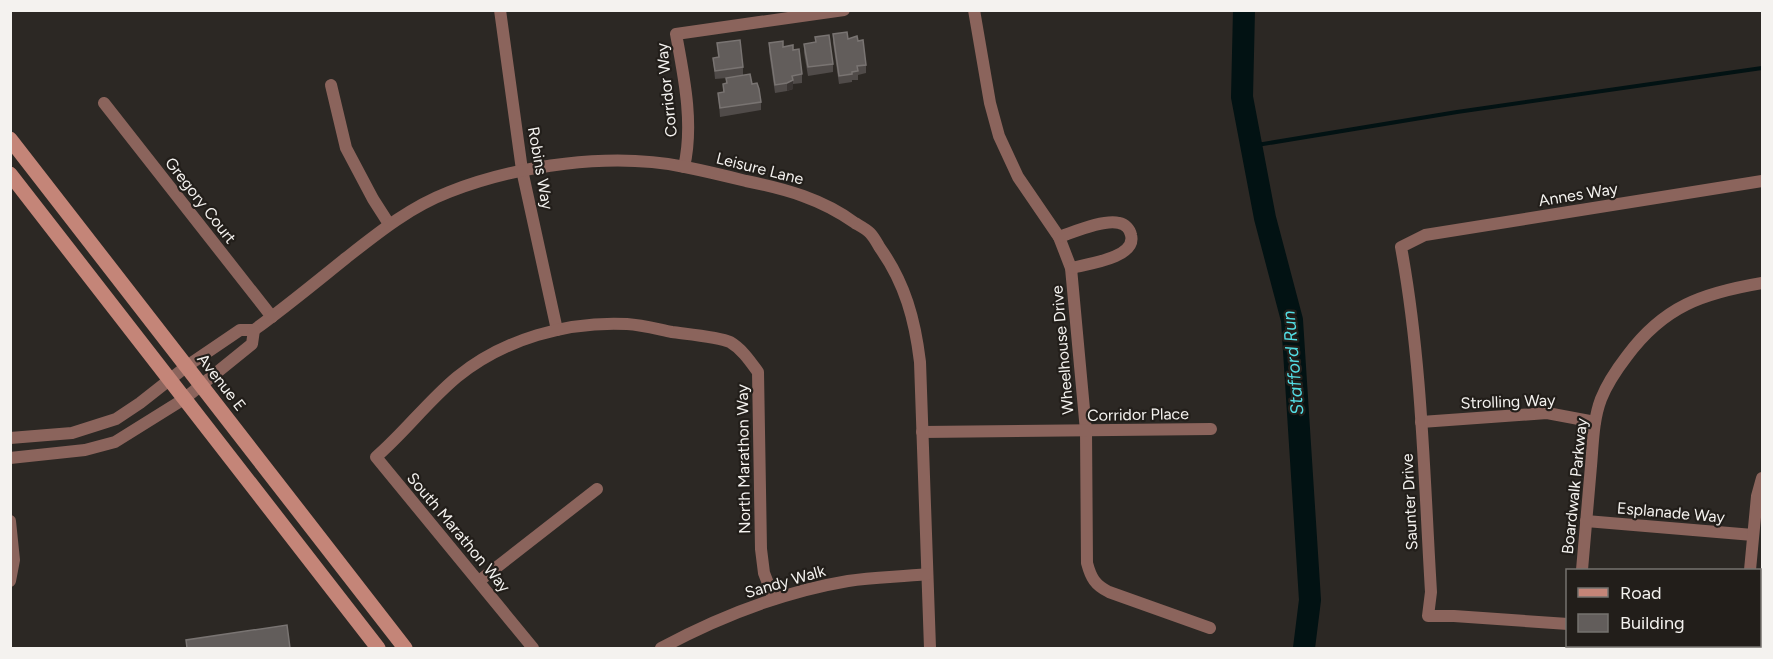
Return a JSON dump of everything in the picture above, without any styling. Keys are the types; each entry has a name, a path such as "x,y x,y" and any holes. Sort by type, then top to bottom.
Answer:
{"street":[{"name":"Robins Way","path":"501,10 522,170 557,330"},
{"name":"Corridor Way","path":"684,167 688,149 688,126 676,34 844,10"},
{"name":"Wheelhouse Drive","path":"974,10 990,103 999,136 1018,177 1059,237 1071,268 1086,431 1087,563 1091,576 1098,586 1109,592 1210,628"},
{"path":"331,85 346,148 372,198 389,224"},
{"name":"Gregory Court","path":"104,103 272,317"},
{"name":"Avenue E","path":"13,148 202,385 405,648"},
{"name":"Leisure Lane","path":"10,438 72,433 116,419 240,330 254,330 389,224 447,192 485,179 522,170 612,161 684,167 786,189 806,196 847,217 870,233 902,285 916,327 920,362 930,648"},
{"path":"10,174 378,648"},
{"name":"Annes Way","path":"1401,247 1425,235 1762,181"},
{"path":"1059,237 1105,223 1119,222 1129,228 1132,237 1130,246 1124,253 1071,268"},
{"name":"Saunter Drive","path":"1401,247 1413,318 1421,422 1431,592 1428,616 1566,624"},
{"name":"Boardwalk Parkway","path":"1582,569 1595,422 1601,398 1616,370 1640,339 1665,316 1693,300 1725,289 1762,284"},
{"name":"North Marathon Way","path":"396,440 426,406 458,377 487,356 520,341 557,330 589,324 629,324 729,342 746,355 758,372 761,549 764,573 774,599"},
{"name":"Leisure Lane","path":"10,458 85,450 115,442 184,399 202,385 252,344 254,330"},
{"name":"Strolling Way","path":"1421,422 1547,413 1595,422"},
{"name":"Corridor Place","path":"922,432 1211,429"},
{"name":"South Marathon Way","path":"396,440 376,458 533,648"},
{"path":"1750,569 1757,496 1762,478"},
{"path":"478,581 597,489"},
{"path":"10,521 14,560 11,581"},
{"name":"Esplanade Way","path":"1586,521 1753,535"},
{"name":"Sandy Walk","path":"661,648 690,633 774,599 848,581 927,574"}],"building":[{"path":"847,32 848,39 857,36 858,41 863,40 866,65 857,66 858,71 852,74 839,76 833,34"},
{"path":"829,35 833,64 808,67 804,44 816,42 815,37"},
{"path":"740,40 743,67 715,71 713,58 719,57 717,43"},
{"path":"783,41 783,47 793,45 793,50 799,49 802,74 792,76 793,80 787,83 775,85 769,43"},
{"path":"750,74 752,84 757,83 761,102 720,108 718,93 724,92 723,84 727,83 726,78"},
{"path":"287,625 290,648 187,648 186,640"}],"waterway":[{"name":"Stafford Run","path":"1244,10 1242,97 1265,218 1292,320 1310,600 1304,648"},
{"path":"1251,146 1457,112 1762,68"}]}
